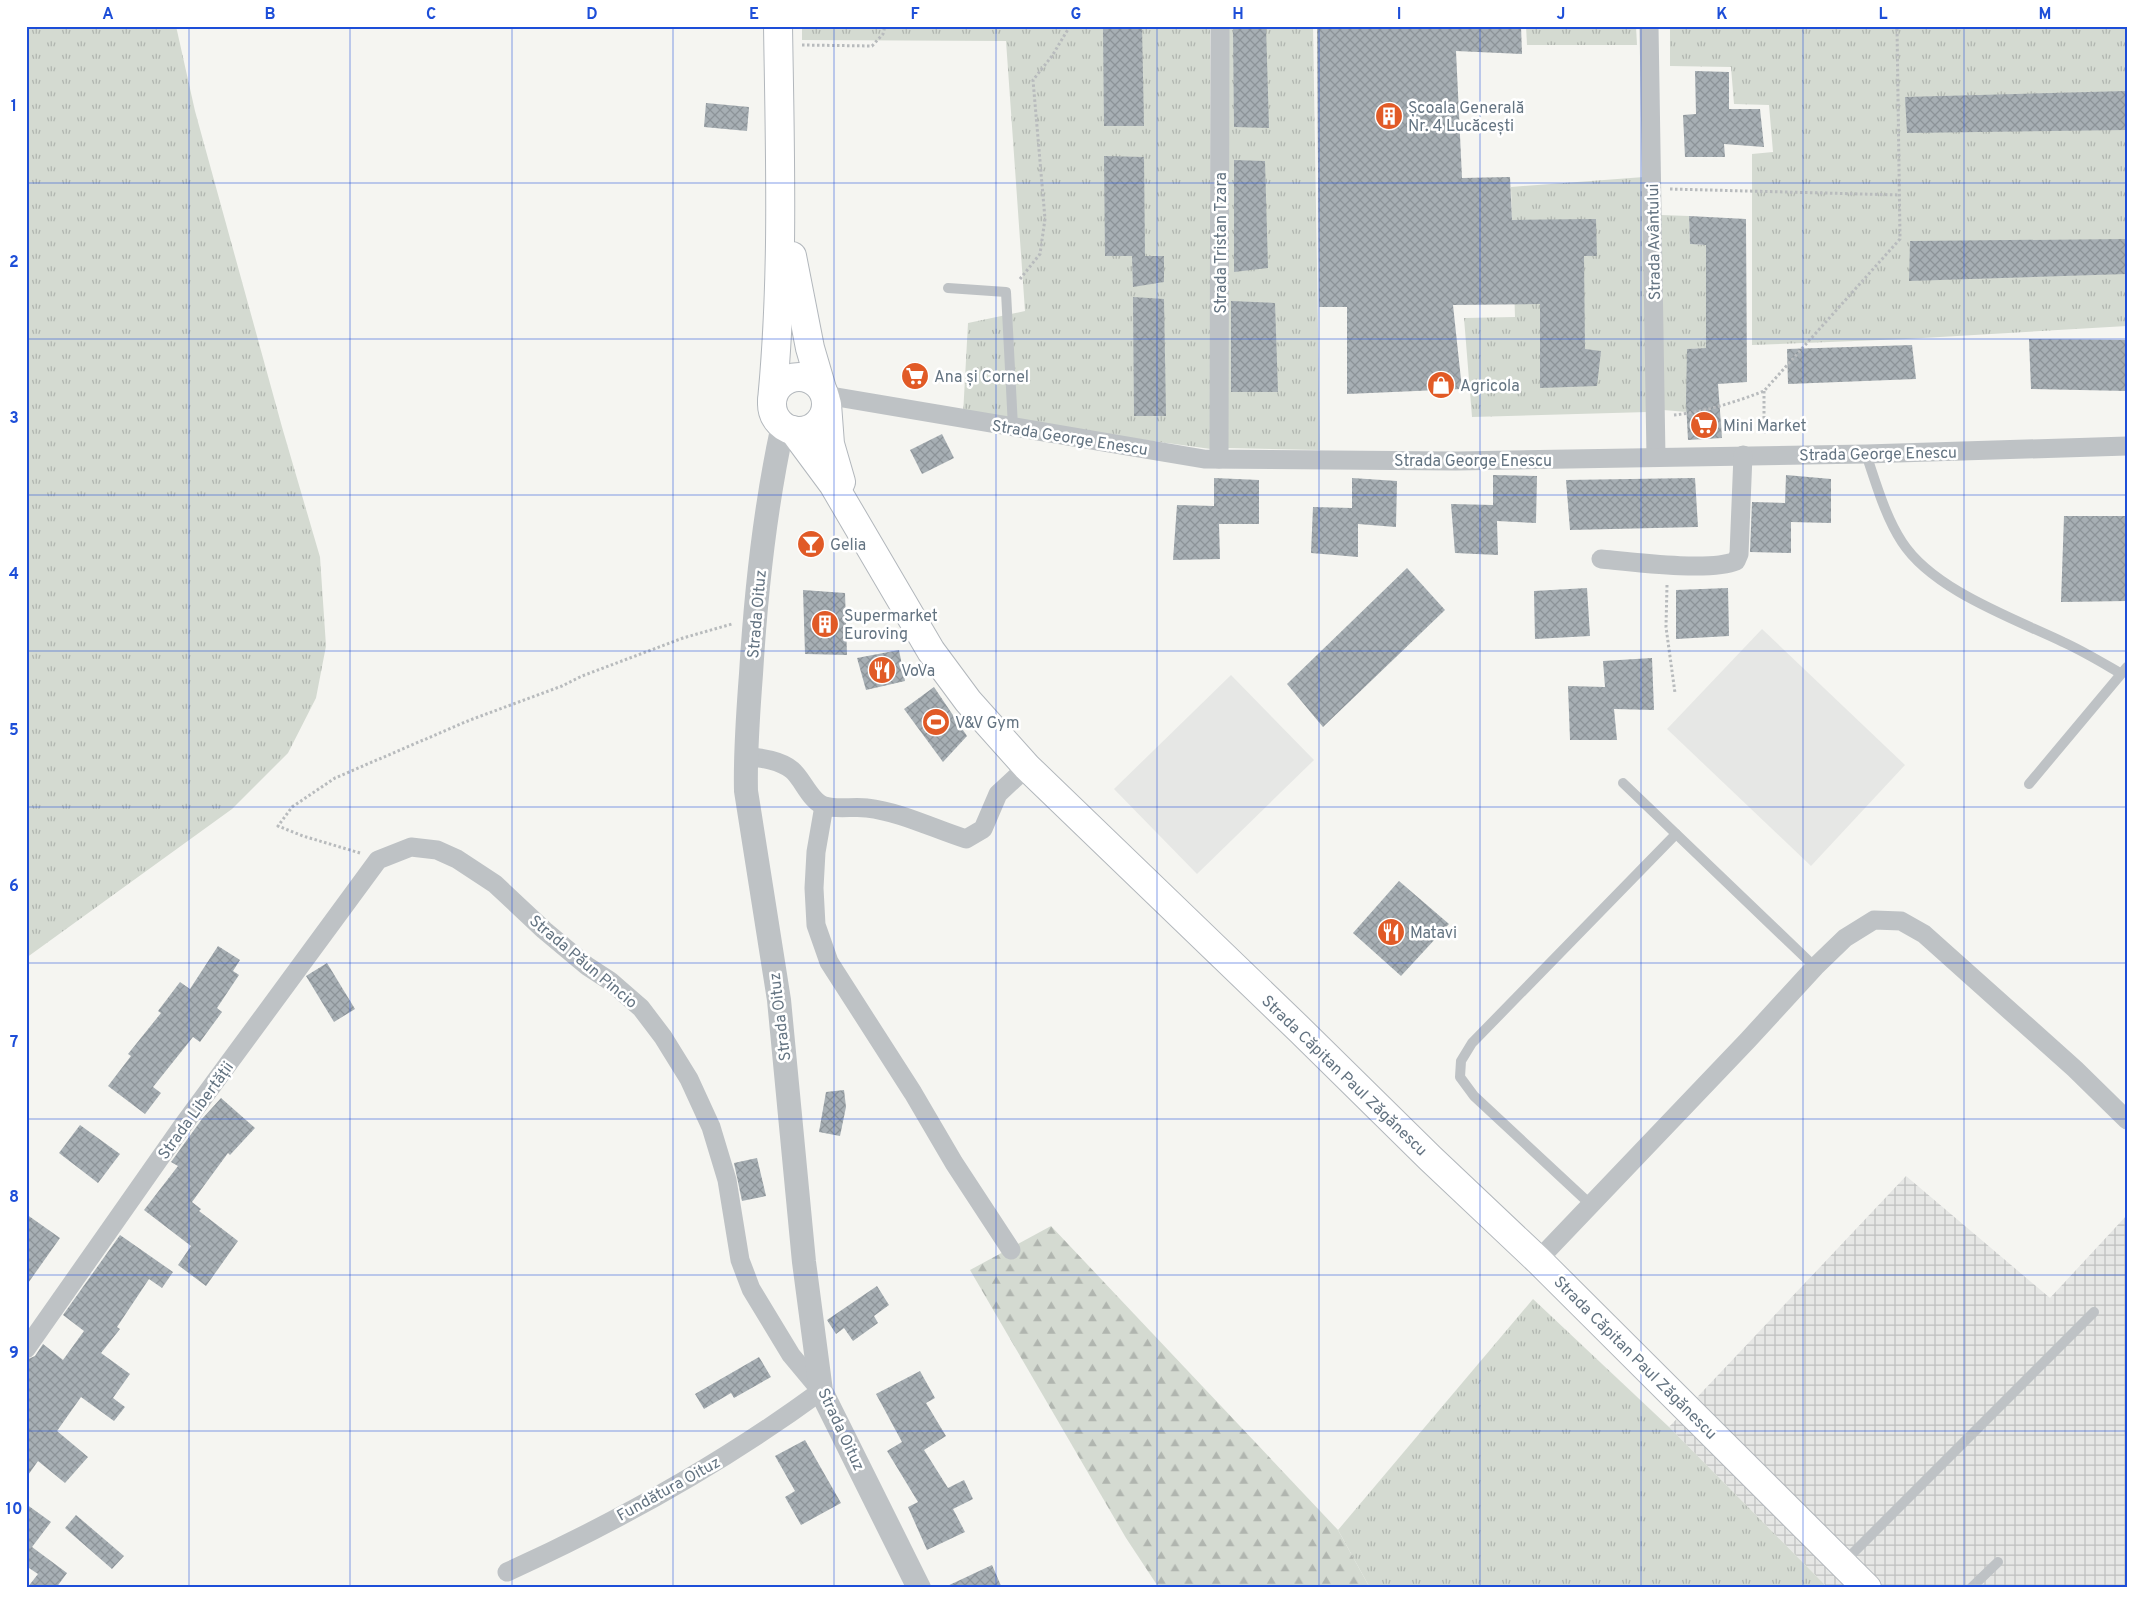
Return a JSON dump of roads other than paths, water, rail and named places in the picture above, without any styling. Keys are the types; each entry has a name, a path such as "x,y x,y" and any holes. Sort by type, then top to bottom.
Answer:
{"main road":[{"name":"Strada Căpitan Paul Zăgănescu","path":"778,26 782,201 778,326 783,419 819,463 862,532 936,659 968,701 1026,767 1538,1260 1867,1588"},
{"name":"Strada Căpitan Paul Zăgănescu","path":"782,201 804,322 825,396 830,444 842,484 862,532"},
{"path":"793,377 809,378 825,396 825,412 816,425 801,431 783,419 779,386 793,377"}],"street":[{"name":"Strada Tristan Tzara","path":"1219,459 1220,26"},
{"name":"Strada Avântului","path":"1649,26 1656,457"},
{"name":"Strada George Enescu","path":"825,396 1204,459 1456,461 1866,454 2127,446"},
{"name":"Strada Oituz","path":"783,419 769,492 754,618 746,756 746,791 779,1000 804,1262 821,1391 918,1588"},
{"path":"1601,559 1667,564 1726,565 1736,561 1739,554 1743,455"},
{"path":"746,756 767,758 791,769 805,783 814,798 824,806 868,808 906,818 966,839 983,829 998,794 1026,767"},
{"path":"824,806 816,852 814,888 816,925 829,962 898,1069 954,1164 1011,1250"},
{"name":"Strada Păun Pincio","path":"368,874 378,860 411,847 437,850 457,859 495,884 544,930 587,966 610,981 641,1008 664,1037 689,1079 711,1127 727,1180 740,1260 750,1289 791,1355 821,1391"},
{"name":"Strada Libertății","path":"26,1349 181,1128 368,874"},
{"path":"1538,1260 1815,967 1845,938 1874,920 1901,921 1931,941 2075,1069 2127,1120"},
{"name":"Fundătura Oituz","path":"507,1572 549,1552 672,1486 746,1443 821,1391"}],"lane":[{"path":"948,288 1006,292 1013,427"},
{"path":"1866,454 1889,517 1902,543 1922,565 1971,600 2123,670 2028,784"},
{"path":"1623,783 1815,967"},
{"path":"1590,1204 1474,1096 1460,1077 1462,1061 1472,1043 1676,834"},
{"path":"1843,1564 2094,1312"},
{"path":"1971,1588 1998,1562"}],"place":[{"name":"Școala Generală Nr. 4 Lucăcești","path":"1389,116"},
{"name":"Ana și Cornel","path":"915,376"},
{"name":"Agricola","path":"1441,385"},
{"name":"Mini Market","path":"1704,425"},
{"name":"Gelia","path":"811,544"},
{"name":"Supermarket Euroving","path":"825,624"},
{"name":"VoVa","path":"882,670"},
{"name":"V&V Gym","path":"936,722"},
{"name":"Matavi","path":"1391,932"}]}
